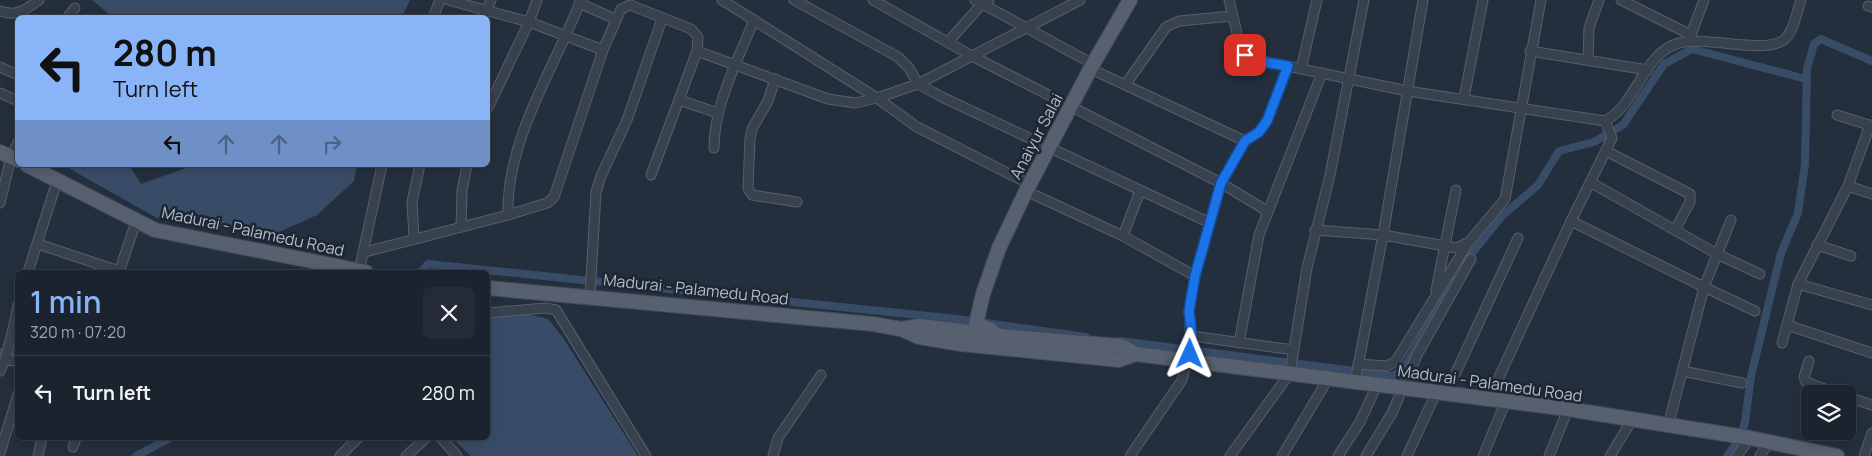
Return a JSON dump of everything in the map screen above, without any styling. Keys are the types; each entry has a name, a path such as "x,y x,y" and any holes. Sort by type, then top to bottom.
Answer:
{"main road":[{"name":"Anaiyur Salai","path":"961,344 973,326 999,248 1028,188 1092,66 1130,0"},
{"name":"Madurai - Palamedu Road","path":"31,167 154,230 353,270"},
{"name":"Madurai - Palamedu Road","path":"490,288 590,296 873,324 901,329 918,337 961,344"},
{"name":"Madurai - Palamedu Road","path":"901,329 920,326 938,329 973,326 1041,346"},
{"name":"Madurai - Palamedu Road","path":"973,326 1041,346 1121,346 1136,354 1189,357 1328,379 1568,410 1750,438 1837,456"}],"street":[{"path":"0,11 12,15 19,13 39,0"},
{"path":"434,15 440,0"},
{"path":"448,0 485,14 529,22 603,50"},
{"path":"485,14 490,0"},
{"path":"490,104 529,22 537,0"},
{"path":"722,0 877,98 917,127 1195,276"},
{"path":"794,0 898,57 905,63 918,84 1049,148 1208,222"},
{"path":"873,0 949,41 972,56 1221,183 1267,211"},
{"path":"697,51 828,99 855,103 877,98 918,84 1080,0"},
{"path":"1230,0 1241,50 1245,55 1257,61 1408,91 1464,98 1606,122 1623,109 1648,70 1664,51 1690,37 1704,0"},
{"path":"1301,69 1317,0"},
{"path":"1230,456 1290,373 1307,268 1330,175 1364,0"},
{"path":"1355,381 1383,235 1423,0"},
{"path":"1464,98 1483,0"},
{"path":"1358,364 1392,365 1403,351 1468,242 1505,199 1530,51 1541,0"},
{"path":"1588,60 1589,28 1599,0"},
{"path":"1621,0 1690,37 1751,45 1777,43 1786,39 1801,0"},
{"path":"949,41 982,1 1024,28 1092,66 1245,141"},
{"path":"508,215 507,192 510,174 529,120 580,2 615,19"},
{"path":"364,252 508,215 547,203 554,197 603,50 615,19 621,9 627,5 695,33 699,42 651,175"},
{"path":"69,15 75,8"},
{"path":"1126,84 1166,27 1179,21 1232,16"},
{"path":"590,296 596,192 601,176 627,120 662,19"},
{"path":"714,148 714,132 718,114 754,20"},
{"path":"1530,51 1648,70"},
{"path":"1130,456 1177,390 1189,357 1191,339 1189,311 1195,276 1208,222 1221,183 1245,141 1259,132 1267,121 1288,66"},
{"path":"0,67 15,74"},
{"path":"1239,343 1255,253 1267,211 1293,152 1322,73"},
{"path":"775,79 768,101 752,129 748,148 748,188 752,195 797,202"},
{"path":"0,93 15,100"},
{"path":"679,100 718,114"},
{"path":"1782,343 1798,284 1848,186 1871,126 1837,115"},
{"path":"1488,401 1571,221 1612,138 1606,122"},
{"path":"1606,151 1690,194 1690,202 1675,230"},
{"path":"0,203 9,156"},
{"path":"363,270 364,252 382,167"},
{"path":"414,238 412,202 420,167"},
{"path":"461,227 462,191 467,167"},
{"path":"29,270 57,181"},
{"path":"1590,182 1717,254 1760,274"},
{"path":"1848,186 1872,194"},
{"path":"1435,297 1456,190"},
{"path":"1123,236 1140,191"},
{"path":"1668,426 1704,287 1731,220"},
{"path":"1571,221 1755,311"},
{"path":"121,270 136,222"},
{"path":"1315,230 1383,235 1457,248 1468,242"},
{"path":"1408,456 1518,238"},
{"path":"38,244 114,270"},
{"path":"1817,245 1851,256"},
{"path":"1366,456 1392,413 1417,355 1472,259"},
{"path":"1798,284 1872,305"},
{"path":"490,313 545,308 556,310 646,456"},
{"path":"1787,325 1872,353"},
{"path":"0,370 15,332"},
{"path":"1191,339 1239,343 1294,351"},
{"path":"5,360 15,361"},
{"path":"1809,362 1804,377 1806,382 1814,385"},
{"path":"1682,371 1742,383"},
{"path":"773,456 778,438 820,376"},
{"path":"1282,456 1328,379"},
{"path":"1338,456 1360,422 1377,385"},
{"path":"1856,400 1872,405"},
{"path":"1483,456 1505,403"},
{"path":"4,456 0,454 15,404"},
{"path":"1549,456 1568,410"},
{"path":"1610,456 1632,420"},
{"path":"1864,456 1872,433"},
{"path":"1737,456 1750,438"},
{"path":"38,456 42,440"},
{"path":"73,447 75,440"},
{"path":"340,456 356,440"},
{"path":"406,456 424,440"},
{"path":"443,440 457,456"},
{"path":"1760,456 1769,442"}],"water":[{"path":"92,0 410,0 403,15 110,15"},
{"path":"70,167 130,167 141,184 188,167 357,167 354,181 317,215 277,233 157,218 70,169"},
{"path":"515,311 548,319 562,336 638,456 471,456 454,440 490,440 490,313"}],"waterway":[{"path":"1727,456 1738,441 1745,423 1751,376 1781,253 1798,213 1805,164 1807,69 1814,44 1821,39 1872,61"},
{"path":"1464,263 1502,216 1538,185 1559,151 1594,142 1623,125 1664,64 1692,49 1806,79"},
{"path":"423,270 428,264 486,270"},
{"path":"490,270 957,319 1086,337"},
{"path":"1120,341 1393,376 1404,369 1454,280"},
{"path":"0,352 15,356"},
{"path":"136,456 166,440"}],"route":[{"path":"1190,354 1192,336 1189,311 1195,276 1208,222 1221,183 1245,141 1259,132 1267,121 1288,66 1257,61 1245,55"}]}
